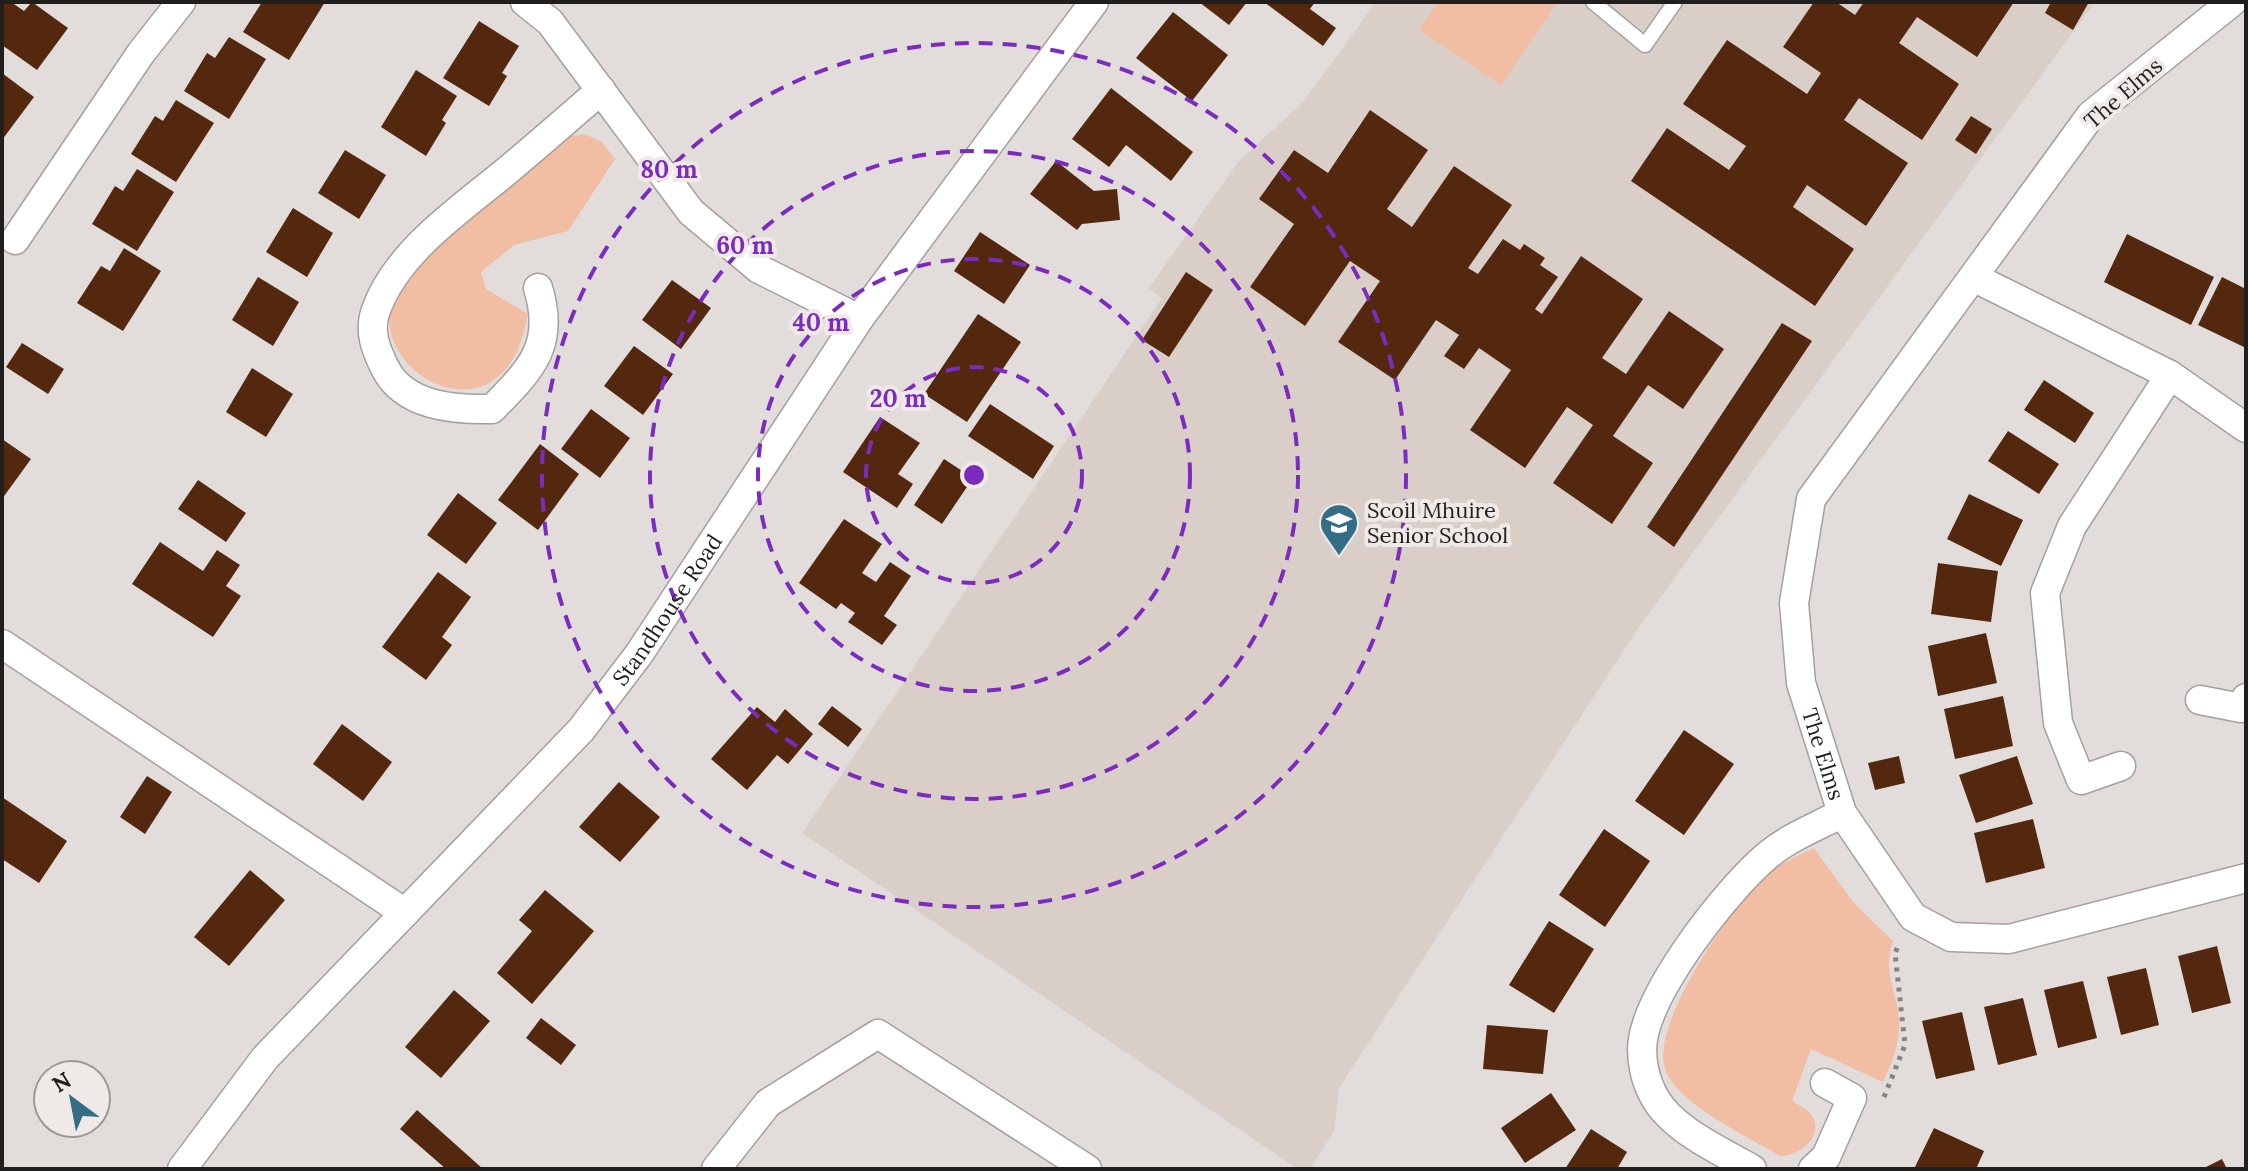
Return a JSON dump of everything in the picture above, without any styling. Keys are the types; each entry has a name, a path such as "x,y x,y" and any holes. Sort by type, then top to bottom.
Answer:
{"street":[{"path":"15,240 141,53 181,2"},
{"path":"525,2 550,22 691,212 759,269 859,319"},
{"name":"Standhouse Road","path":"182,1169 265,1058 581,730 639,654 859,319 1094,2"},
{"path":"2233,2 2246,8"},
{"name":"The Elms","path":"2233,2 2091,115 1811,499 1794,603 1801,683 1842,813 1913,917 1951,937 2009,939 2246,878"},
{"path":"538,288 543,305 541,352 492,409 462,409 423,401 393,384 373,343 374,313 392,277 441,225 601,90"},
{"path":"1975,278 2170,375 2246,428"},
{"path":"2121,766 2081,780 2058,723 2045,593 2072,526 2170,375"},
{"path":"2,644 405,913"},
{"path":"2200,700 2241,708 2246,698"},
{"path":"1752,1169 1675,1122 1656,1101 1645,1077 1643,1040 1664,983 1726,899 1769,854 1842,813"},
{"path":"716,1169 768,1103 878,1034 1087,1169"},
{"path":"1813,1169 1826,1157 1852,1098 1825,1083"}],"lane":[{"path":"1593,2 1645,45 1675,2"}],"path":[{"path":"1852,1098 1881,1104 1905,1045 1895,953 1913,917"}],"shaded area":[{"name":"Scoil Mhuire Senior School","path":"1376,2 2095,2 1641,624 1339,1088 1334,1131 1310,1169 1298,1169 802,833 1162,298 1148,289 1239,161 1303,102"},
{"path":"1438,2 1558,2 1501,85 1419,30"},
{"path":"585,134 602,142 615,159 568,231 514,245 481,272 486,289 528,314 519,347 509,365 493,381 474,388 454,389 434,383 417,372 402,357 393,338 389,317 392,293 426,255 569,136"},
{"path":"1814,848 1853,902 1893,941 1889,965 1899,1015 1899,1034 1883,1082 1811,1049 1792,1101 1812,1116 1815,1130 1805,1147 1780,1156 1715,1118 1684,1095 1665,1069 1664,1049 1681,996 1734,912 1766,875"}],"building":[{"path":"2,2 11,2 24,11 32,2 68,28 37,70 2,45"},
{"path":"262,2 325,2 289,60 243,32"},
{"path":"1199,2 1247,2 1229,25"},
{"path":"1264,2 1315,2 1310,9 1336,28 1323,46"},
{"path":"1814,2 1836,2 1855,15 1864,2 2014,2 1977,57 1917,17 1899,43 1959,84 1922,140 1859,98 1844,120 1908,163 1866,226 1807,185 1793,207 1854,249 1815,306 1631,181 1667,128 1729,170 1746,146 1683,104 1727,40 1807,94 1821,73 1783,47"},
{"path":"2051,2 2089,2 2073,30 2045,13"},
{"path":"1173,12 1228,55 1192,101 1136,58"},
{"path":"479,21 519,46 502,73 507,76 489,106 443,78"},
{"path":"229,37 266,59 229,119 184,91 207,53 215,58"},
{"path":"416,70 457,96 442,120 446,123 426,156 381,127"},
{"path":"2,73 34,97 2,140"},
{"path":"1111,88 1193,152 1171,181 1126,145 1109,167 1072,139"},
{"path":"176,100 214,123 176,182 131,154 155,116 163,121"},
{"path":"1370,110 1428,150 1387,209 1412,227 1454,166 1512,205 1468,268 1478,274 1503,239 1520,250 1524,244 1545,258 1540,265 1558,277 1535,309 1542,314 1581,256 1643,299 1602,358 1626,374 1669,311 1724,349 1683,409 1648,385 1613,436 1653,463 1612,524 1553,483 1593,425 1567,407 1525,468 1470,430 1511,370 1479,348 1464,369 1444,356 1459,335 1436,320 1395,380 1338,342 1380,281 1350,261 1305,326 1250,287 1294,224 1259,199 1294,150 1328,173"},
{"path":"1971,116 1992,129 1976,154 1955,140"},
{"path":"345,150 386,175 359,219 318,193"},
{"path":"1056,161 1094,191 1117,189 1120,220 1082,224 1077,230 1030,194"},
{"path":"137,169 174,192 137,251 92,224 115,186 123,191"},
{"path":"293,208 333,233 307,277 266,252"},
{"path":"980,232 1030,265 1004,304 954,271"},
{"path":"2127,234 2214,277 2191,325 2104,282"},
{"path":"124,248 161,271 123,331 77,303 101,266 110,271"},
{"path":"1186,272 1213,290 1169,357 1142,340"},
{"path":"258,277 299,302 273,346 232,320"},
{"path":"2222,277 2246,289 2246,348 2198,325"},
{"path":"672,280 711,308 681,349 642,320"},
{"path":"978,314 1021,342 967,422 924,394"},
{"path":"1782,323 1812,341 1674,547 1647,527"},
{"path":"22,343 64,369 48,394 6,367"},
{"path":"634,346 673,374 643,415 604,386"},
{"path":"252,368 293,394 266,437 226,412"},
{"path":"2044,380 2094,413 2075,443 2024,410"},
{"path":"990,404 1054,446 1033,479 968,436"},
{"path":"591,409 630,438 600,478 561,449"},
{"path":"880,417 920,443 898,474 913,484 897,508 843,472"},
{"path":"2008,431 2059,464 2039,494 1988,461"},
{"path":"2,439 31,459 2,499"},
{"path":"540,444 579,474 538,530 498,500"},
{"path":"944,459 973,478 942,524 914,505"},
{"path":"198,480 246,513 226,542 178,509"},
{"path":"458,493 497,523 466,564 427,535"},
{"path":"1969,494 2023,520 2001,566 1947,539"},
{"path":"844,519 882,544 862,573 876,582 890,562 911,576 884,616 897,625 882,645 848,622 855,613 841,603 836,609 799,583"},
{"path":"160,542 203,571 217,550 240,565 226,586 241,596 213,637 132,584"},
{"path":"1938,563 1998,571 1991,622 1931,614"},
{"path":"438,572 471,597 442,637 452,645 426,680 382,647"},
{"path":"1986,633 1997,683 1938,696 1928,646"},
{"path":"2003,696 2013,746 1955,759 1944,709"},
{"path":"832,706 862,729 848,747 818,724"},
{"path":"757,707 775,722 785,709 813,734 788,764 777,755 747,790 711,759"},
{"path":"342,724 392,762 363,801 313,764"},
{"path":"1684,730 1734,764 1684,835 1635,801"},
{"path":"1899,756 1905,783 1875,790 1868,763"},
{"path":"2017,756 2033,804 1976,823 1959,775"},
{"path":"147,776 172,792 145,834 120,817"},
{"path":"619,782 660,817 620,862 579,827"},
{"path":"2,797 67,841 39,883 2,859"},
{"path":"2033,819 2045,868 1986,883 1974,833"},
{"path":"1604,829 1650,861 1605,927 1559,895"},
{"path":"250,870 285,900 229,966 194,937"},
{"path":"545,890 594,931 532,1004 497,973 532,931 519,920"},
{"path":"1549,921 1594,949 1554,1013 1509,985"},
{"path":"2217,946 2231,1003 2192,1013 2178,956"},
{"path":"2146,968 2159,1025 2121,1035 2107,977"},
{"path":"2083,981 2097,1038 2058,1048 2044,990"},
{"path":"454,990 490,1021 441,1078 405,1047"},
{"path":"2023,998 2037,1055 1998,1065 1984,1007"},
{"path":"1962,1012 1975,1070 1936,1079 1922,1021"},
{"path":"541,1018 576,1045 561,1065 526,1038"},
{"path":"1487,1025 1548,1030 1543,1074 1483,1069"},
{"path":"1551,1093 1576,1130 1525,1163 1501,1128"},
{"path":"417,1110 483,1169 446,1169 400,1129"},
{"path":"1934,1128 1984,1151 1976,1169 1914,1169"},
{"path":"1591,1129 1627,1152 1617,1169 1565,1169"},
{"path":"2222,1159 2227,1169 2202,1169"}],"place":[{"name":"Scoil Mhuire Senior School","path":"1339,557"}]}
